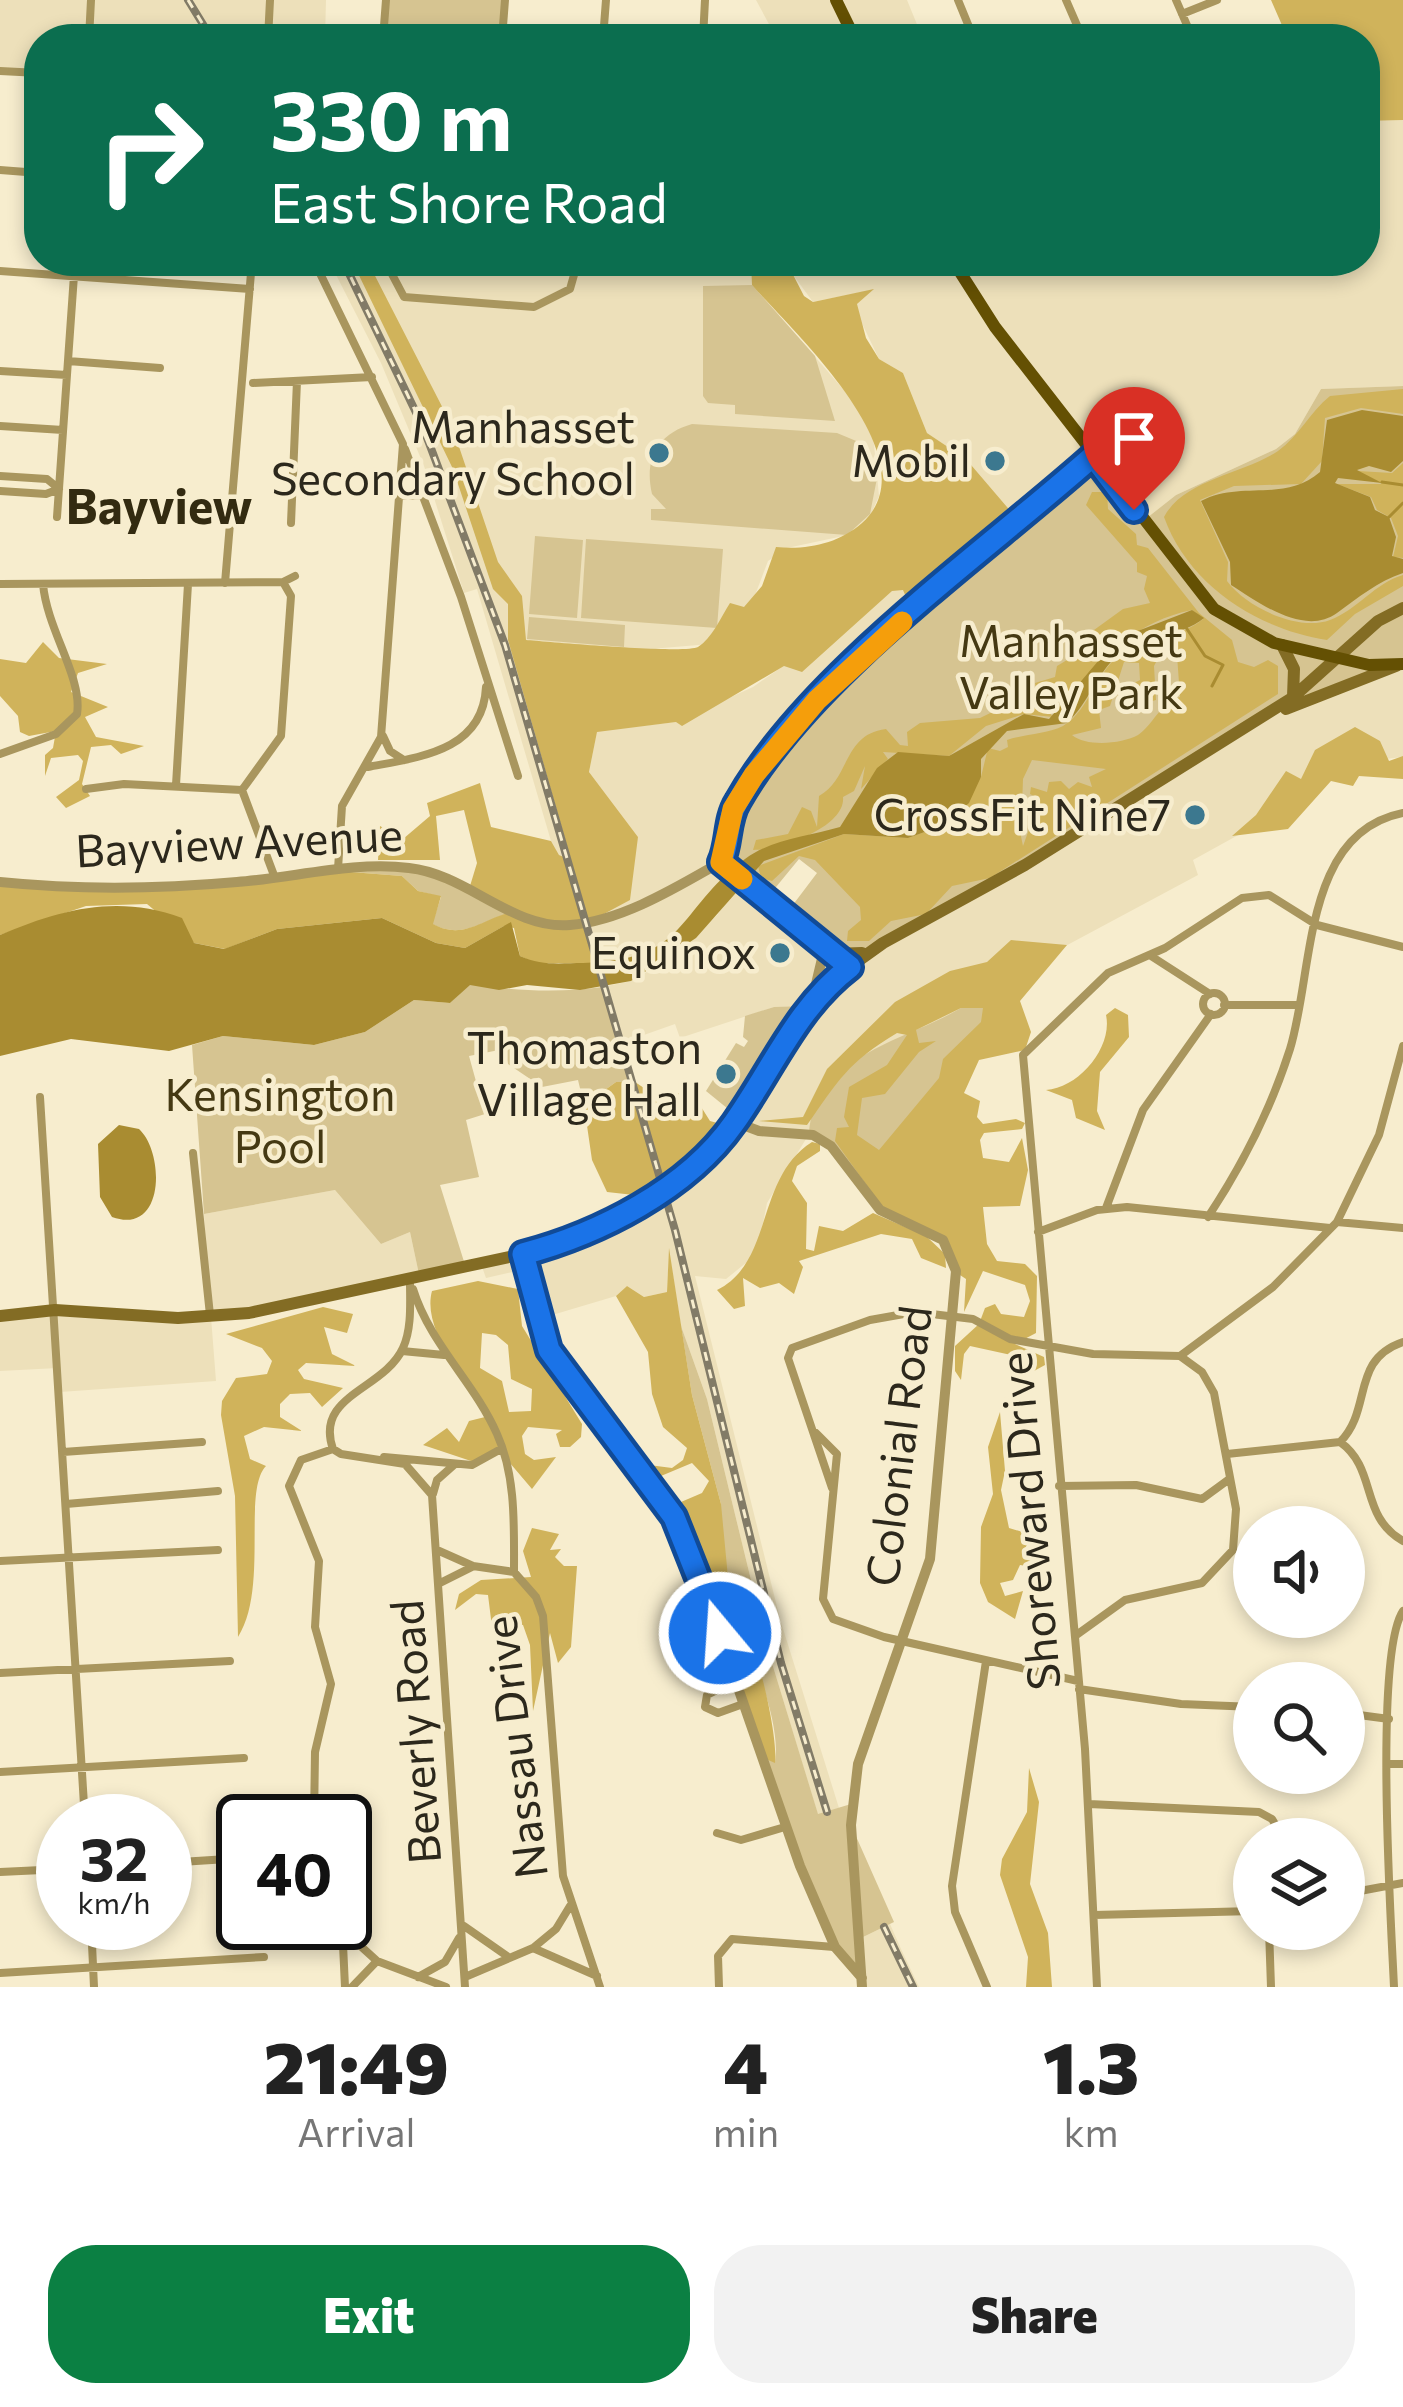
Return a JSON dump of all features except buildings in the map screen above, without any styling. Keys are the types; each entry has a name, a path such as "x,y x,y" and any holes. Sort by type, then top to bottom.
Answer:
{"main road":[{"path":"963,276 995,327 1205,601 1236,625 1282,645 1341,659 1402,664"},
{"path":"0,1316 55,1310 211,1317 410,1282 523,1254 607,1225 701,1158 735,1122 809,1006 869,952 1006,877 1292,698 1341,659 1378,621 1403,608"},
{"path":"1282,645 1294,670 1292,698"},
{"path":"1257,720 1402,664"},
{"path":"830,950 869,952"}],"street":[{"path":"1176,0 1186,24"},
{"path":"1182,14 1217,0"},
{"path":"57,518 74,276 250,289"},
{"path":"225,583 251,276"},
{"path":"322,276 404,444 518,776"},
{"path":"393,276 404,297 534,307 570,289 574,276"},
{"path":"68,361 160,368"},
{"path":"0,371 67,376"},
{"path":"254,383 372,377"},
{"path":"291,523 297,381"},
{"path":"0,425 63,430"},
{"path":"338,871 342,806 367,767 382,731 404,444"},
{"path":"850,967 726,866 739,798 806,712 1093,456"},
{"path":"0,476 47,479 59,489"},
{"path":"0,491 46,494 59,489"},
{"path":"399,496 423,495"},
{"path":"0,584 284,582 295,576"},
{"path":"242,790 281,736 291,596 284,582"},
{"path":"0,754 56,734 77,714 74,679 49,625 43,584"},
{"path":"176,785 188,584"},
{"path":"367,767 446,749 472,729 485,705 484,667"},
{"path":"382,731 390,751 406,760"},
{"path":"86,789 176,785 242,790"},
{"path":"242,790 274,878"},
{"path":"1208,1216 1258,1133 1291,1045 1329,874 1347,843 1370,823 1403,813"},
{"name":"Bayview Avenue","path":"0,882 64,887 274,878 394,867 434,872 531,920 564,926 652,898 726,866"},
{"path":"1106,1208 1143,1110 1211,1015 1220,1013 1224,1005 1220,995 1210,994 1150,955 1253,895 1278,898 1317,925 1403,946"},
{"path":"809,1006 830,950"},
{"name":"Shoreward Drive","path":"1097,1987 1089,1804 1025,1050 1108,973 1150,955"},
{"path":"1210,994 1203,1005 1211,1015"},
{"path":"1224,1005 1299,1005"},
{"path":"1233,1706 1181,1705 1079,1685 849,1627 824,1609 832,1488 789,1352 892,1314 954,1315 1010,1339 1107,1356 1180,1355 1243,1312 1334,1225 1379,1136 1403,1046"},
{"path":"40,1096 83,1794"},
{"name":"Colonial Road","path":"735,1122 759,1131 813,1135 831,1146 880,1210 937,1235 954,1260 954,1315 930,1559 858,1764 851,1798 862,1983"},
{"path":"193,1153 211,1317"},
{"path":"1038,1232 1106,1208 1301,1226 1403,1228"},
{"path":"1301,1226 1309,1252"},
{"path":"523,1254 555,1360 687,1541 785,1827 835,1947 862,1983"},
{"path":"330,1443 336,1407 379,1378 402,1351 410,1282"},
{"name":"Nassau Drive","path":"410,1282 425,1321 502,1447 514,1518 514,1572 536,1598 543,1616 558,1838 571,1905 599,1982"},
{"path":"1227,1454 1340,1442 1357,1418 1364,1374 1381,1353 1403,1342"},
{"path":"402,1351 445,1355"},
{"path":"1074,1637 1120,1602 1194,1587 1220,1569 1238,1527 1212,1387 1180,1355"},
{"path":"63,1453 202,1442"},
{"path":"1340,1442 1364,1467 1374,1514 1403,1541"},
{"path":"314,1794 315,1752 332,1684 315,1627 320,1561 289,1486 296,1464 330,1443"},
{"path":"313,1453 330,1443"},
{"path":"330,1443 364,1459 409,1456 457,1463 485,1462 502,1447"},
{"name":"Beverly Road","path":"364,1459 405,1464 421,1476 432,1495 465,1982"},
{"path":"432,1495 437,1480 457,1463"},
{"path":"1059,1486 1136,1485 1202,1499 1230,1479"},
{"path":"66,1504 218,1491"},
{"path":"0,1561 218,1550"},
{"name":"Nassau Drive","path":"437,1550 473,1566 514,1572"},
{"name":"Nassau Drive","path":"440,1583 473,1566"},
{"path":"1394,1987 1389,1720 1391,1643 1403,1611"},
{"path":"1391,1643 1403,1643"},
{"path":"0,1672 230,1661"},
{"path":"986,1661 952,1886 955,1912 987,1987"},
{"path":"735,1681 707,1695 705,1707 718,1713 743,1703"},
{"path":"1365,1716 1389,1720"},
{"path":"0,1772 244,1758"},
{"path":"1389,1764 1403,1764"},
{"path":"1089,1804 1258,1812 1270,1818"},
{"path":"717,1833 741,1840 785,1827"},
{"path":"0,1872 36,1870"},
{"path":"1365,1889 1403,1883"},
{"path":"465,1982 506,1956 533,1948 556,1929 571,1905"},
{"path":"1094,1915 1233,1912"},
{"path":"418,1976 445,1962 457,1948 462,1924 506,1956"},
{"path":"719,1987 720,1950 742,1936 835,1947"},
{"path":"533,1948 599,1982"},
{"path":"92,1950 94,1987"},
{"path":"344,1950 348,1987"},
{"path":"365,1950 376,1961 446,1987"},
{"path":"1270,1950 1271,1987"},
{"path":"0,1973 264,1957"},
{"path":"348,1987 376,1961"}],"shaded area":[{"path":"0,0 326,0 325,24 24,24 24,72 0,71"},
{"path":"756,0 907,0 917,24 769,24"},
{"path":"1403,120 1403,386 1321,389 1295,434 1276,449 1176,495 1143,521 1019,521 966,459 927,433 903,373 879,359 857,313 857,304 872,290 813,302 794,276 1380,276 1380,121"},
{"name":"Manhasset Secondary School","path":"337,276 752,276 753,285 849,396 873,434 879,496 871,514 848,535 787,548 768,561 754,598 710,644 627,651 555,801 571,860 559,855 551,841 477,589 464,593 424,466 381,363"},
{"path":"1362,410 1403,416 1403,461 1391,472 1369,466 1357,470 1382,483 1338,478 1335,483 1370,497 1375,510 1389,517 1396,537 1392,556 1403,559 1403,573 1324,619 1296,619 1231,585 1230,562 1201,501 1306,481 1320,472 1327,420"},
{"path":"901,584 913,600 820,694 731,870 668,943 634,958 599,963 587,923 638,837 589,772 597,731 676,722 753,687"},
{"path":"1192,610 1204,618 1118,655 1067,723 1007,731 981,759 981,777 969,803 944,825 908,838 844,834 764,861 696,938 631,981 580,990 527,985 499,990 470,985 450,1003 414,1000 365,1032 314,1045 223,1036 169,1051 71,1039 0,1056 0,935 90,908 135,907 182,918 194,943 224,949 277,929 382,918 436,943 465,948 511,922 520,956 543,963 618,960 643,953 678,930 745,859 779,842 840,827 877,768 898,752 949,756 1024,714 1049,719 1099,660 1130,634"},
{"path":"1403,664 1403,757 1315,767 1260,823 1193,860 1198,875 989,987 809,1134 767,1203 757,1254 726,1279 695,1276 780,1619 839,1808 818,1815 768,1650 707,1399 681,1326 669,1252 667,1292 644,1297 627,1286 616,1296 532,1321 517,1271 486,1278 481,1264 569,1240 661,1188 677,1229 665,1185 732,1127 774,1007 680,1038 675,1024 624,1042 607,986 631,981 673,957 717,915 743,879 850,966 1257,720"},
{"path":"119,1125 139,1129 156,1172 151,1204 142,1215 129,1220 112,1217 100,1197 98,1144"},
{"path":"335,1190 381,1244 410,1232 420,1279 211,1317 216,1381 60,1392 58,1368 0,1371 0,1316 210,1317 204,1214"},
{"path":"890,1924 919,1987 863,1987 859,1939"}],"green space":[{"path":"387,0 505,0 503,24 386,24"},
{"path":"1271,0 1403,0 1403,120 1380,121 1380,24 1281,24"},
{"path":"359,276 375,276 452,426 498,562 522,596 526,640 698,647 730,603 744,607 762,586 776,547 811,546 843,536 862,523 879,496 881,465 849,398 752,285 752,276 794,276 804,296 813,302 874,289 857,304 866,338 879,359 903,373 927,433 966,459 1019,521 820,694 821,686 909,604 903,590 892,591 802,672 784,666 682,726 676,722 597,732 589,772 638,837 630,900 587,923 599,963 535,963 520,956 514,928 504,926 465,948 436,943 382,918 277,929 225,949 194,943 147,904 86,906 0,935 0,882 162,884 338,871 402,876 418,891 441,896 433,924 454,930 473,927 512,912 470,886 477,863 464,810 436,816 440,860 378,860 380,826 403,839 430,816 427,803 480,783 491,827 551,841 559,855 571,860 508,640 508,604 493,589 453,469"},
{"path":"752,285 815,356 835,421 735,414 735,405 708,403 703,396 703,286"},
{"name":"Manhasset Valley Park","path":"1403,386 1403,664 1257,720 850,967 786,914 817,873 799,859 767,898 723,859 729,821 786,735 1093,457 1143,521 1176,495 1276,449 1295,434 1321,389"},
{"path":"1403,389 1403,414 1361,408 1325,418 1322,461 1301,484 1234,486 1200,500 1228,562 1227,581 1247,600 1274,615 1317,623 1349,610 1403,575 1403,586 1355,614 1327,640 1275,626 1228,600 1207,582 1175,541 1164,517 1173,504 1200,485 1278,451 1330,396"},
{"path":"692,424 837,433 861,443 878,473 870,514 847,535 651,520 651,509 666,509 652,494 652,459 670,434"},
{"path":"1403,463 1403,558 1393,557 1398,536 1391,518 1377,510 1371,497 1337,484 1382,484 1358,471 1392,473"},
{"path":"1092,492 1107,492 1108,509 1136,534 1137,545 1148,548 1199,613 1232,640 1238,662 1254,667 1268,660 1278,666 1278,694 990,878 952,886 926,914 891,921 869,941 847,941 848,931 861,920 860,907 815,860 799,856 772,881 761,878 758,866 844,834 908,838 944,825 981,777 988,748 1000,751 1008,747 1007,740 1063,726 1080,710 1114,659 1203,619 1192,610 1155,622 1108,655 1070,698 1058,689 1048,701 1039,701 1035,683 1055,677 1057,666 1067,660 1065,651 1123,609 1150,603 1144,589 1147,576 1137,572 1137,563 1086,505","holes":["1164,647 1177,655 1180,697 1131,738 1095,743 1072,735 1101,728 1099,710 1110,706 1124,662 1139,663 1140,680 1126,687 1121,697 1145,703 1156,700 1154,666","1032,760 1106,769 1089,777 1092,787 1078,782 1069,789 1061,781 1049,782 1047,792 1031,787 1030,794 1040,799 1023,846 1016,812 1022,807 1023,779"]},
{"path":"535,536 583,540 577,618 529,614"},
{"path":"586,539 723,549 717,628 581,618"},
{"path":"529,617 625,625 624,647 527,639"},
{"path":"43,642 59,658 107,664 78,673 71,692 108,707 85,717 96,737 144,746 121,754 111,745 91,747 82,784 90,796 66,808 56,797 79,780 83,761 78,755 51,758 45,776 45,755 53,748 56,731 29,736 20,732 18,716 0,696 0,659 26,663"},
{"path":"1011,703 1045,707 1053,717 1024,714 986,726 949,756 883,752 888,759 861,789 865,766 854,791 843,797 841,808 823,827 779,846 753,850 756,840 788,834 802,807 811,811 817,827 819,796 836,779 854,748 872,733 886,729 900,745 908,746 907,732 920,723 980,718"},
{"path":"1355,727 1380,741 1389,761 1403,756 1403,779 1359,776 1353,786 1331,781 1288,829 1232,836 1256,815 1286,771 1301,779 1315,750"},
{"path":"412,868 514,912 465,929 444,929 432,924 441,897 418,891 402,876 338,871"},
{"path":"1011,940 1067,945 1020,1001 1031,1032 1025,1050 979,1060 964,1093 980,1101 977,1117 983,1124 1016,1119 1025,1123 1022,1129 984,1133 980,1140 983,1158 1009,1162 1022,1138 1028,1170 1020,1206 983,1207 987,1244 997,1261 1025,1264 1037,1276 1036,1333 1015,1344 1044,1357 1045,1365 1034,1371 1020,1357 970,1346 964,1354 961,1380 955,1371 955,1346 979,1324 985,1308 995,1304 1001,1314 1024,1317 1030,1301 1025,1285 983,1271 964,1312 966,1279 957,1273 949,1248 887,1214 835,1141 837,1128 849,1127 844,1117 849,1087 887,1065 907,1035 897,1033 855,1063 807,1125 759,1121 803,1117 827,1069 895,1002 950,971 987,962","holes":["961,1008 983,1008 981,1022 943,1059 939,1078 879,1150 857,1135 862,1098 885,1094 919,1052 936,1041 919,1043 916,1030"]},
{"name":"Kensington Pool","path":"470,984 536,990 603,987 630,1082 616,1082 584,1105 578,1080 542,1087 508,1064 504,1049 469,1056 485,1114 466,1120 479,1177 440,1185 466,1268 420,1279 410,1232 381,1244 335,1190 204,1214 192,1045 223,1036 314,1045 365,1032 414,1000 450,1003"},
{"path":"810,1006 738,1117 706,1091 736,1043 744,1047 748,1041 743,1037 745,1016 774,1007"},
{"path":"961,1008 983,1008 984,1026 858,1183 831,1146 809,1134 815,1107 827,1085 867,1053"},
{"path":"1115,1008 1128,1015 1129,1037 1100,1072 1097,1111 1105,1130 1076,1118 1072,1100 1046,1090 1070,1082 1091,1064 1104,1040 1106,1015"},
{"path":"616,1082 635,1082 650,1092 693,1094 710,1121 732,1127 643,1196 607,1192 592,1160 584,1105"},
{"path":"812,1142 820,1144 820,1151 797,1166 792,1181 807,1203 806,1249 814,1251 819,1226 843,1231 873,1213 926,1236 945,1254 946,1268 921,1258 912,1239 881,1234 799,1261 803,1267 794,1294 779,1283 760,1288 743,1278 745,1306 734,1309 717,1290 748,1260 781,1176"},
{"path":"669,1248 692,1395 721,1504 729,1588 716,1604 730,1604 747,1632 769,1705 775,1763 766,1759 700,1573 667,1508 702,1493 709,1481 692,1463 649,1481 649,1465 672,1468 683,1460 687,1448 663,1427 652,1394 648,1352 616,1296 627,1286 644,1297 667,1292"},
{"path":"478,1281 518,1289 522,1326 582,1424 581,1437 570,1447 560,1447 556,1434 562,1430 528,1427 522,1436 525,1454 534,1460 556,1457 532,1489 498,1449 477,1463 423,1445 447,1428 459,1442 469,1421 489,1416 440,1340 430,1307 432,1291","holes":["482,1333 496,1335 508,1345 511,1379 532,1389 531,1411 509,1412 502,1381 480,1368"]},
{"path":"323,1307 353,1314 347,1333 324,1327 332,1354 356,1366 306,1363 298,1370 304,1379 343,1388 322,1407 310,1393 290,1394 280,1404 280,1417 302,1431 264,1427 244,1436 250,1459 266,1466 256,1496 252,1593 238,1637 235,1496 222,1401 236,1378 267,1374 272,1361 262,1348 226,1334"},
{"path":"681,1326 707,1399 768,1650 818,1814 851,1804 851,1825 894,1922 859,1939 862,1978 835,1947 758,1748 775,1762 769,1705 754,1661 731,1605 715,1604 721,1504 692,1395"},
{"path":"1000,1412 1005,1471 1001,1490 1009,1528 1033,1535 1024,1550 1034,1567 1020,1565 1013,1580 1000,1583 1005,1596 1023,1591 1015,1619 988,1602 980,1583 981,1527 993,1494 988,1447"},
{"path":"532,1528 559,1534 550,1550 561,1549 555,1557 564,1566 577,1566 571,1647 558,1663 550,1633 533,1711 530,1645 523,1625 506,1622 493,1635 488,1595 476,1594 455,1610 459,1594 481,1580 531,1577 523,1551"},
{"path":"1029,1768 1039,1802 1030,1884 1048,1933 1052,1987 1026,1987 1028,1957 1000,1875 1002,1859 1027,1812"}],"waterway":[{"path":"1382,482 1403,485"},
{"path":"1389,517 1403,503"},
{"path":"1185,626 1205,656 1223,665 1212,686"}],"railway":[{"path":"188,0 203,24"},
{"path":"350,276 423,427 505,645 675,1230 781,1663 827,1812"},
{"path":"884,1927 913,1987"}],"slow traffic":[{"path":"742,879 721,862 739,798 806,712 902,622"}],"place":[{"name":"Manhasset Secondary School","path":"659,453"},
{"name":"Mobil","path":"995,461"},
{"name":"CrossFit Nine7","path":"1195,815"},
{"name":"Equinox","path":"780,953"},
{"name":"Thomaston Village Hall","path":"726,1074"}],"district":[{"name":"Bayview","path":"159,507"}],"route":[{"path":"720,1633 674,1517 549,1350 523,1254 607,1225 701,1158 735,1122 809,1006 850,967 721,862 736,804 786,735 848,669 1093,456 1134,510"}]}
